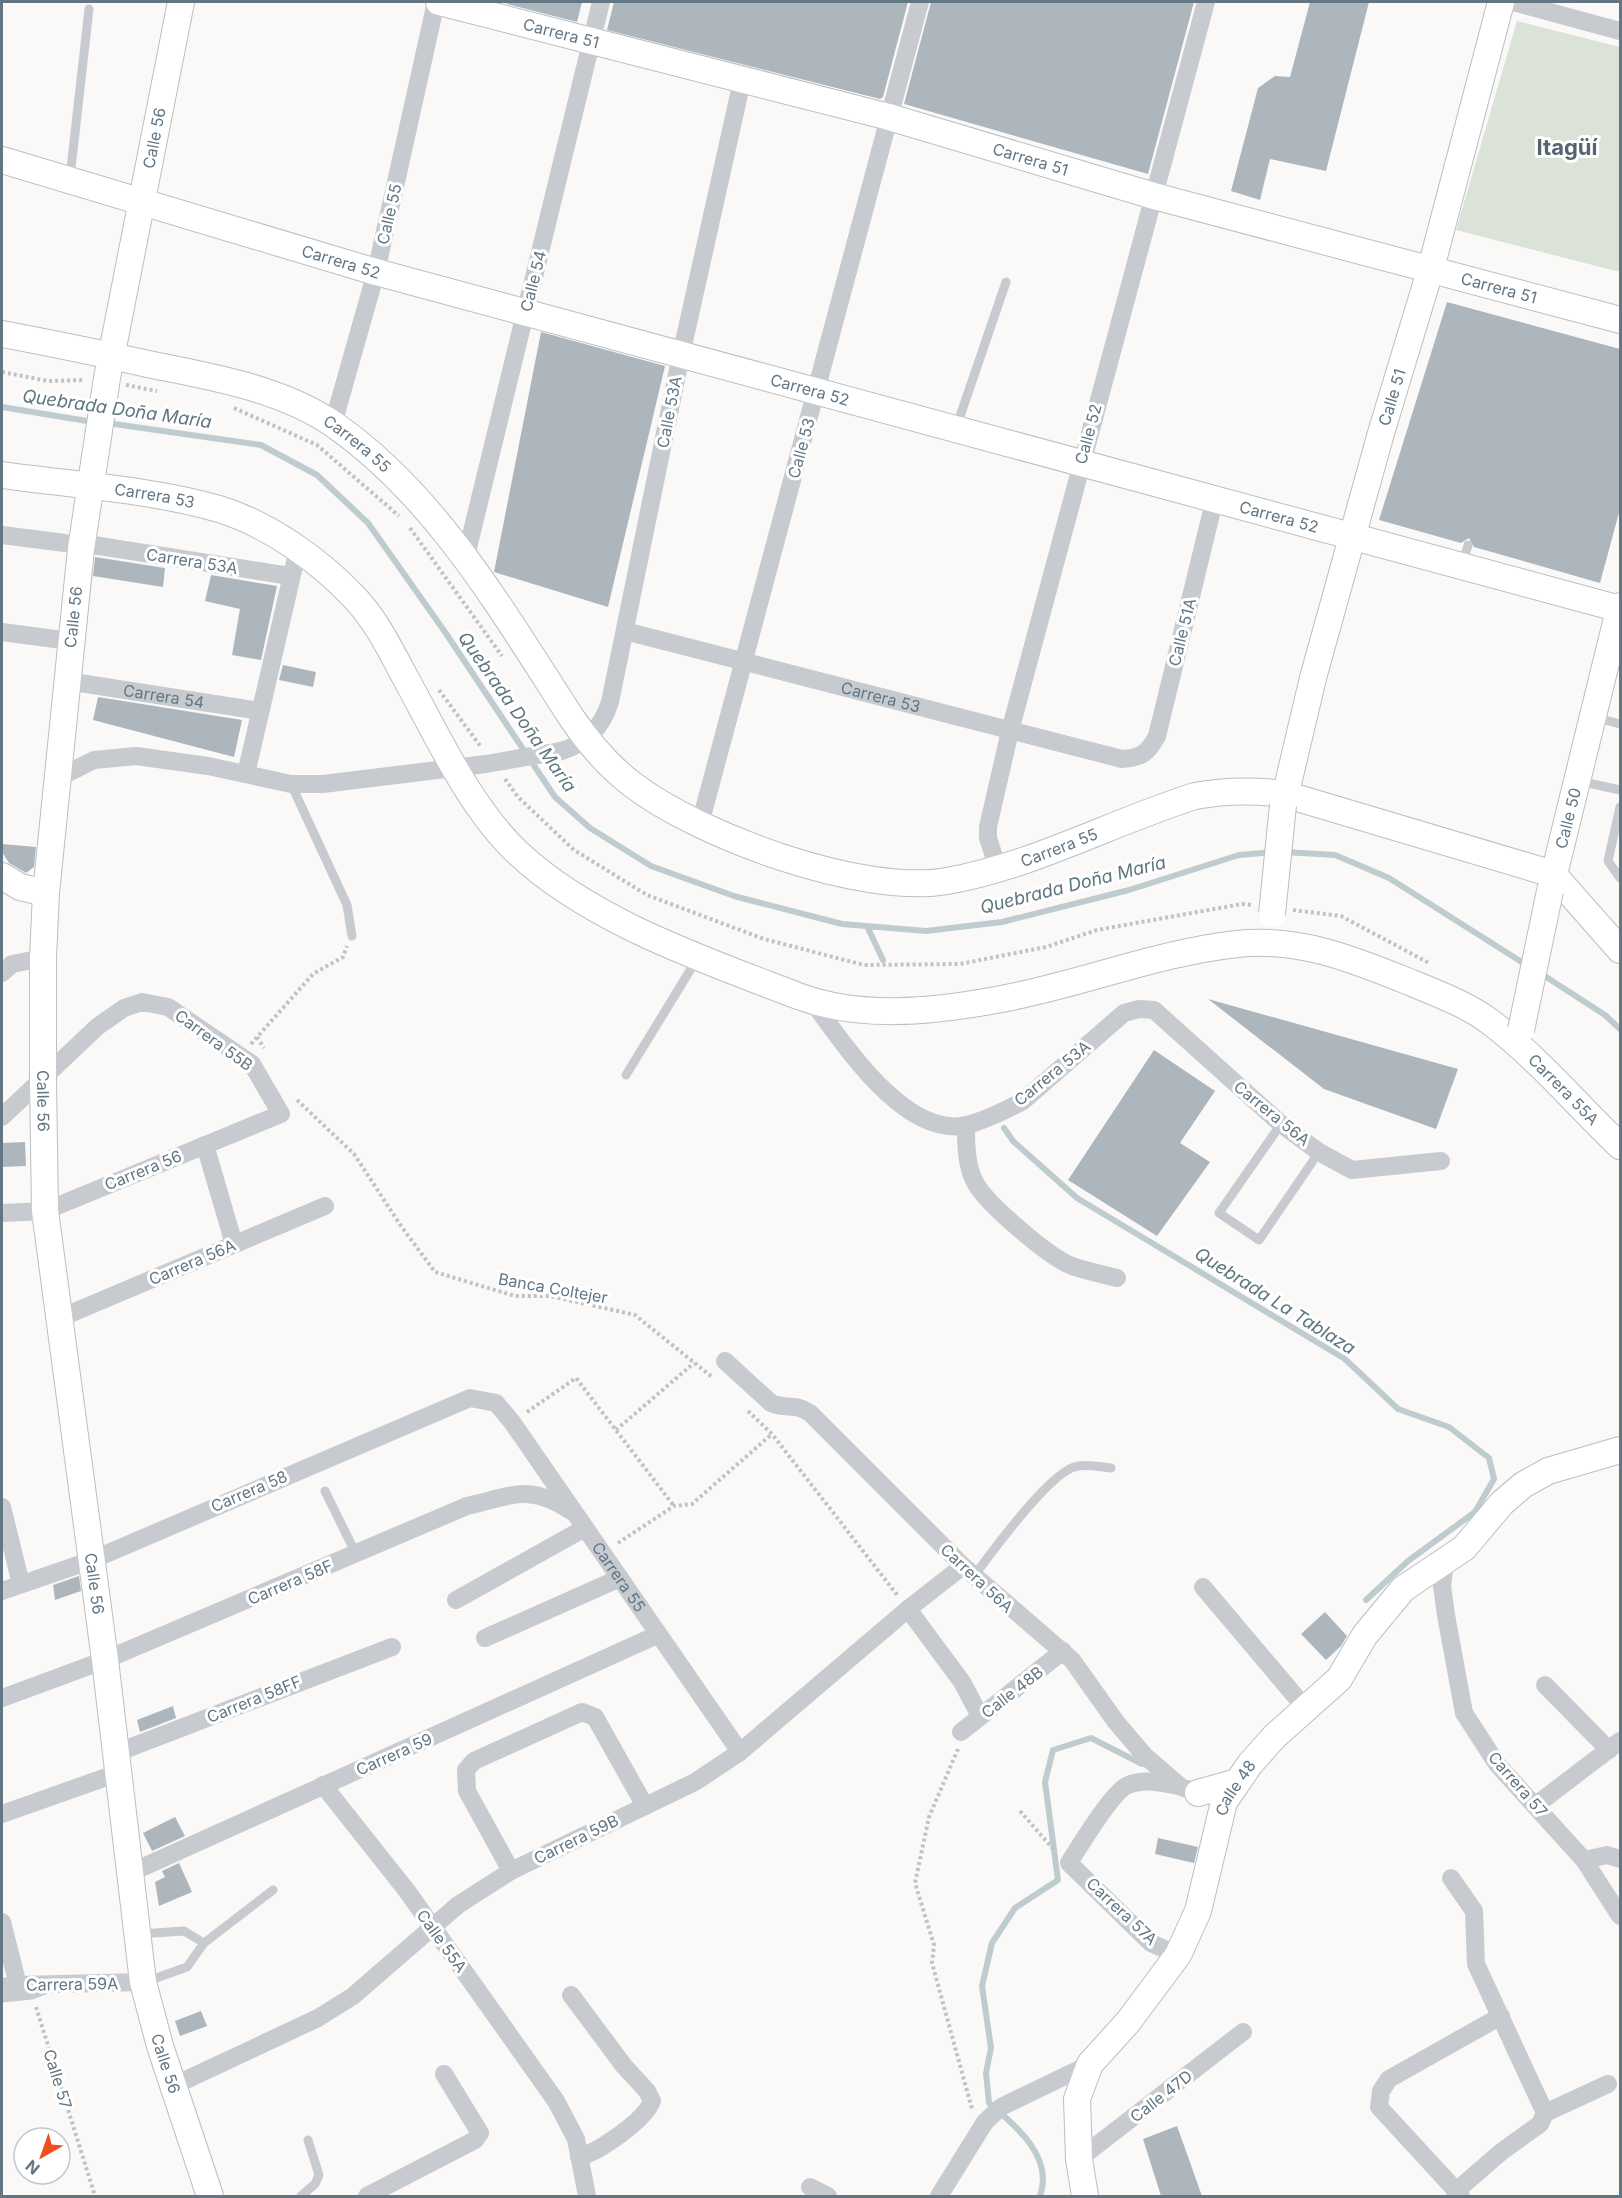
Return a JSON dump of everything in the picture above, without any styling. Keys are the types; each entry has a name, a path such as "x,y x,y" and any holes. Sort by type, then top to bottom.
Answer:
{"street":[{"name":"Calle 56","path":"181,2 108,376 90,488 70,641 46,893 43,958 43,1080 45,1211 105,1660 143,1982 173,2086 210,2196"},
{"name":"Carrera 51","path":"438,2 889,117 1154,196 1620,320"},
{"name":"Calle 55","path":"333,424 376,272 438,2"},
{"name":"Calle 54","path":"465,560 601,2"},
{"name":"Calle 53","path":"700,824 920,2"},
{"name":"Calle 52","path":"998,869 987,838 1010,730 1080,462 1206,2"},
{"name":"Calle 51","path":"1272,942 1271,910 1283,800 1313,678 1381,433 1431,268 1501,2"},
{"path":"1513,2 1620,31"},
{"name":"Calle 53A","path":"588,739 606,716 681,355 742,81"},
{"name":"Carrera 52","path":"2,160 376,272 681,355 1354,536 1465,555 1620,608"},
{"name":"Carrera 55","path":"2,334 108,376 221,379 278,396 333,424 373,456 410,492 465,560 588,739 631,783 663,806 700,824 823,870 866,880 906,884 944,882 998,869 1195,796 1223,791 1283,800 1552,883"},
{"name":"Carrera 53","path":"2,475 121,491 221,510 272,533 298,549 356,599 382,634 456,769 513,848 545,877 582,901 698,957 812,1001"},
{"name":"Calle 51A","path":"1138,758 1150,750 1157,736 1215,498"},
{"path":"2,535 65,543"},
{"name":"Carrera 53A","path":"93,545 291,576"},
{"path":"246,774 298,549"},
{"name":"Calle 50","path":"1519,1037 1552,883 1620,608"},
{"name":"Carrera 53","path":"625,631 1122,759 1138,758"},
{"path":"2,632 70,641"},
{"name":"Carrera 54","path":"67,681 260,711"},
{"path":"56,779 94,760 135,756 246,774 291,784 324,784 456,769 561,751 588,739"},
{"path":"2,876 20,887 46,893"},
{"path":"1552,883 1620,950"},
{"name":"Carrera 55A","path":"812,1001 883,1012 965,1006 1033,994 1161,958 1236,944 1272,942 1299,945 1338,954 1378,969 1457,1003 1519,1037 1620,1146"},
{"path":"2,973 12,964 43,958"},
{"name":"Carrera 53A","path":"812,1001 885,1094 928,1122 966,1125 1023,1101 1124,1013"},
{"name":"Carrera 55B","path":"2,1117 98,1027 124,1008 142,1002 168,1007 252,1064 281,1114"},
{"name":"Carrera 56A","path":"1124,1013 1139,1009 1154,1010 1281,1124 1319,1152 1352,1170 1441,1161"},
{"name":"Carrera 56","path":"2,1213 45,1211 281,1114"},
{"path":"966,1125 967,1157 976,1185 1009,1219 1050,1253 1070,1265 1117,1278"},
{"path":"205,1145 234,1244"},
{"name":"Carrera 56A","path":"60,1318 325,1206"},
{"name":"Carrera 56A","path":"725,1361 771,1403 778,1406 798,1405 810,1413 969,1571 1063,1652 1089,1681 1116,1722 1145,1756 1189,1790"},
{"name":"Carrera 58","path":"2,1591 92,1560 470,1398 496,1403"},
{"name":"Carrera 55","path":"496,1403 512,1422 604,1553 657,1635 740,1752"},
{"name":"Calle 48","path":"939,2196 983,2126 1001,2107 1090,2064 1134,2014 1178,1955 1198,1911 1230,1792 1250,1764 1275,1736 1339,1679 1365,1635 1403,1589 1445,1564 1464,1548 1502,1503 1523,1485 1548,1471 1570,1467 1620,1450"},
{"name":"Carrera 58F","path":"2,1698 105,1660 467,1506 528,1493 552,1499 581,1522"},
{"path":"2,1507 21,1584"},
{"path":"456,1600 581,1522"},
{"name":"Carrera 57","path":"1445,1564 1442,1586 1464,1713 1497,1764 1584,1860 1620,1917"},
{"name":"Carrera 59B","path":"173,2086 318,2018 353,1996 458,1905 512,1871 695,1782 740,1752 908,1608 969,1571"},
{"path":"484,1638 620,1578"},
{"path":"1203,1587 1216,1606 1306,1710"},
{"path":"908,1608 962,1682 970,1725"},
{"name":"Carrera 59","path":"130,1873 657,1635"},
{"name":"Carrera 58FF","path":"2,1814 392,1647"},
{"name":"Calle 48B","path":"970,1725 1063,1652"},
{"path":"1536,1805 1615,1745 1545,1685"},
{"path":"512,1871 467,1791 466,1770 474,1761 582,1712 595,1717 645,1806"},
{"name":"Carrera 57A","path":"1178,1955 1151,1943 1069,1863 1109,1804 1126,1786 1145,1781 1189,1790"},
{"name":"Calle 55A","path":"323,1785 433,1928 556,2101 576,2139 587,2196"},
{"path":"1189,1790 1230,1792"},
{"path":"1584,1860 1607,1856 1620,1859"},
{"path":"1451,1878 1474,1911 1476,1964 1545,2113"},
{"path":"2,1922 17,1989"},
{"name":"Carrera 59A","path":"17,1989 55,1985 143,1982"},
{"path":"572,1995 624,2066 647,2091 652,2101 629,2127 594,2151 579,2157"},
{"path":"1501,2016 1389,2079 1381,2091 1379,2107 1458,2194 1501,2152 1540,2124 1545,2113 1608,2084"},
{"name":"Calle 47D","path":"1079,2159 1243,2032"},
{"path":"1085,2196 1079,2159 1077,2099 1090,2064"},
{"path":"367,2196 475,2140 480,2133 444,2074"},
{"path":"810,2187 828,2196"}],"lane":[{"path":"69,179 89,9"},
{"path":"956,428 1006,282"},
{"path":"1593,716 1620,724"},
{"path":"1577,780 1620,790"},
{"path":"291,784 347,905 352,936"},
{"path":"1620,807 1608,861 1620,878"},
{"path":"626,1075 698,957"},
{"path":"1281,1124 1219,1213 1259,1240 1319,1152"},
{"path":"969,1571 1018,1517 1065,1472 1077,1466 1111,1468"},
{"path":"325,1491 356,1554"},
{"path":"143,1982 187,1967 204,1943 273,1890"},
{"path":"137,1934 184,1931 204,1943"},
{"path":"2,1998 17,1989"},
{"path":"301,2196 315,2184 319,2175 308,2140"}],"path":[{"path":"2,372 59,381 108,376 138,389 169,392"},
{"path":"224,404 284,428 317,445 399,516 420,540 508,664"},
{"path":"435,684 489,762 518,797 573,850 647,895 764,939 864,965 960,964 1046,947 1097,930 1242,904 1271,910 1341,916 1430,964"},
{"path":"240,1055 313,974 343,957 352,936"},
{"path":"257,1037 269,1056"},
{"name":"Banca Coltejer","path":"293,1094 299,1103 354,1154 401,1226 435,1272 515,1296 550,1296 634,1315 718,1382"},
{"path":"616,1430 694,1363"},
{"path":"512,1422 576,1378 674,1506"},
{"path":"741,1404 772,1434 908,1608"},
{"path":"604,1553 674,1506 692,1504 772,1434"},
{"path":"970,1725 929,1817 915,1883 934,1945 932,1963 983,2126"},
{"path":"1020,1810 1046,1842"},
{"name":"Calle 57","path":"17,1989 95,2196"}],"shaded area":[{"path":"1517,21 1620,47 1620,272 1456,230"}],"building":[{"path":"507,2 582,2 577,22 507,4"},
{"path":"614,2 908,2 883,97 880,99 607,30"},
{"path":"931,2 1194,2 1148,174 904,104"},
{"path":"1310,2 1369,2 1326,171 1270,159 1260,200 1231,191 1258,88 1275,76 1290,77"},
{"path":"1447,302 1620,349 1620,509 1600,583 1474,547 1469,538 1461,543 1379,520"},
{"path":"541,332 665,366 608,607 494,572"},
{"path":"95,557 165,568 163,587 93,576"},
{"path":"211,575 277,586 261,660 232,655 240,609 205,601"},
{"path":"283,665 316,672 313,687 279,680"},
{"path":"98,697 242,720 234,757 93,720"},
{"path":"2,844 36,847 34,867 26,873 9,863 2,852"},
{"path":"1208,999 1458,1069 1436,1129 1324,1089"},
{"path":"1154,1050 1215,1091 1180,1143 1210,1162 1157,1236 1068,1180"},
{"path":"25,1142 26,1166 2,1167 2,1143"},
{"path":"79,1576 81,1591 55,1600 53,1585"},
{"path":"1325,1612 1347,1636 1341,1646 1326,1660 1301,1634"},
{"path":"173,1706 176,1718 140,1732 137,1720"},
{"path":"175,1817 185,1836 152,1851 143,1833"},
{"path":"1158,1838 1198,1847 1194,1863 1155,1854"},
{"path":"179,1863 192,1892 159,1906 155,1882 165,1877 162,1871"},
{"path":"201,2011 207,2026 180,2036 175,2021"},
{"path":"1177,2126 1202,2196 1161,2196 1143,2139"}],"waterway":[{"name":"Quebrada Doña María","path":"2,407 93,422"},
{"name":"Quebrada Doña María","path":"107,423 261,445 317,475 368,523 445,632 555,797 590,828 651,866 734,896 842,924 926,931 1002,922 1129,890 1239,855 1274,852"},
{"name":"Quebrada Doña María","path":"1284,852 1335,855 1389,878 1528,966"},
{"name":"Quebrada La Tablaza","path":"867,926 883,960"},
{"name":"Quebrada Doña María","path":"1540,973 1605,1015 1620,1029"},
{"name":"Quebrada La Tablaza","path":"1004,1128 1013,1141 1077,1198 1345,1359 1398,1409 1449,1427 1489,1458 1494,1479 1475,1512 1408,1561 1366,1600"},
{"name":"Quebrada La Tablaza","path":"1040,2196 1043,2182 1042,2168 1037,2156 1021,2132 989,2103 986,2073 991,2048 982,1986 992,1943 1015,1908 1058,1880 1045,1782 1053,1750 1091,1738 1142,1764"}],"district":[{"name":"Itagüí","path":"1567,147"}]}
